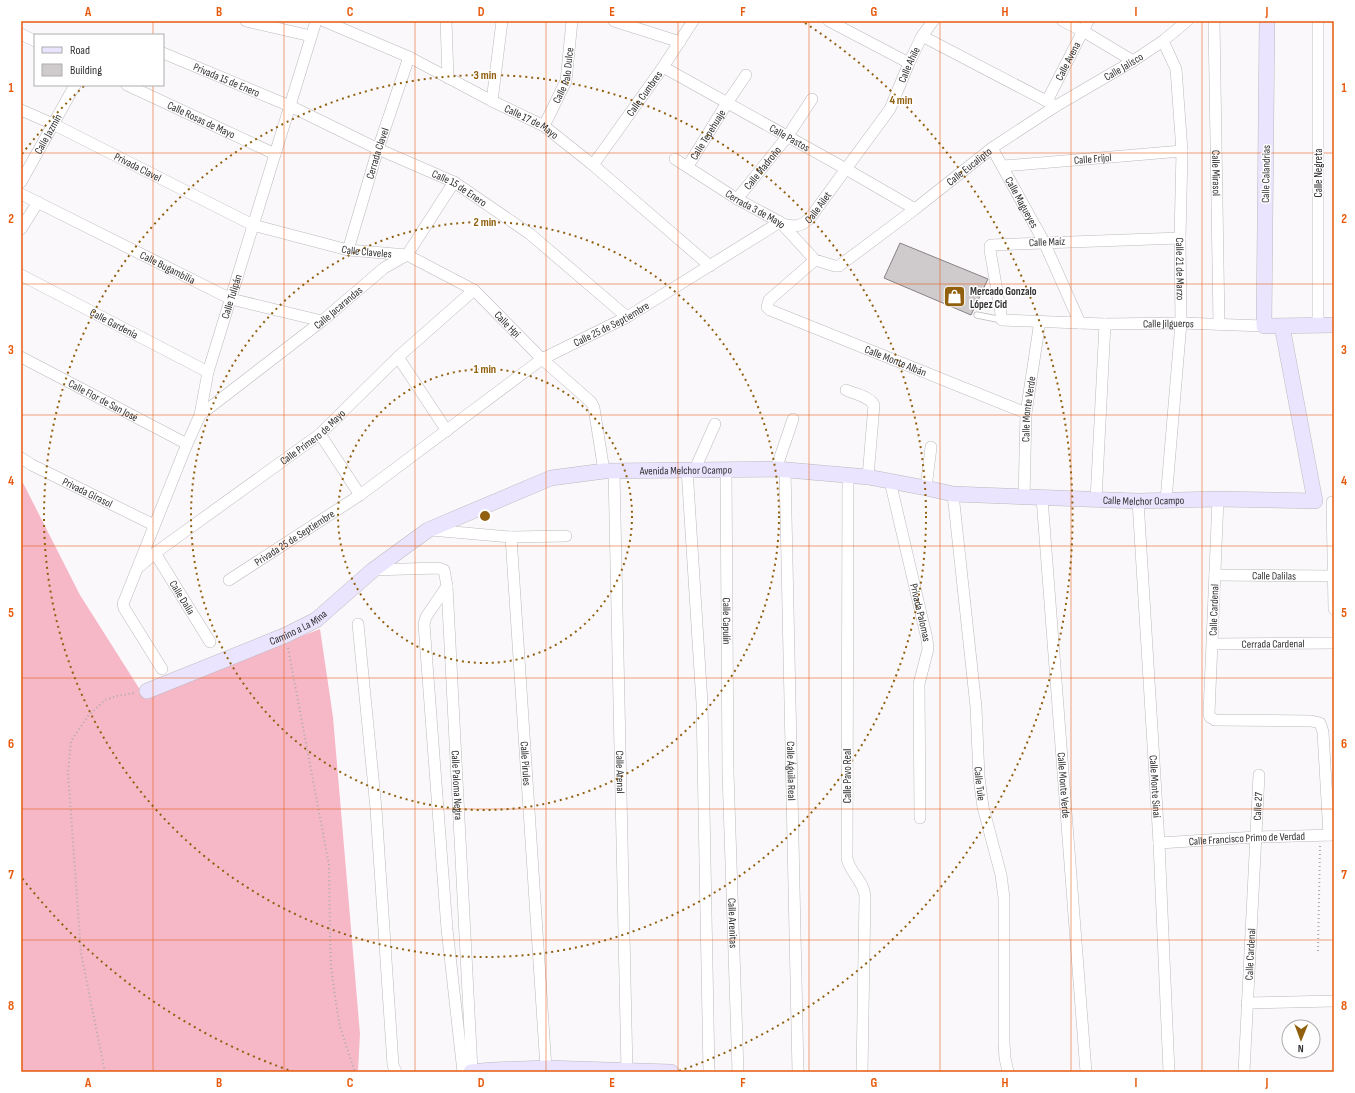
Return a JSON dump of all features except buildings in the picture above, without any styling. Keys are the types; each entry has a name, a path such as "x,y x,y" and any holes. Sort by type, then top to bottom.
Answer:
{"street":[{"path":"246,21 311,36"},
{"name":"Calle Tulipán","path":"162,669 123,606 123,602 200,415 208,372 316,21"},
{"name":"Calle 17 de Mayo","path":"324,21 408,56 492,101 544,126 710,266"},
{"path":"446,21 448,78"},
{"path":"492,101 502,21"},
{"name":"Calle Palo Dulce","path":"544,126 566,81 572,21"},
{"path":"614,21 680,42"},
{"name":"Calle Cumbres","path":"592,165 663,68 693,21"},
{"path":"829,21 909,63"},
{"name":"Calle Ahile","path":"846,169 890,109 922,36 933,21"},
{"path":"1063,21 1086,26 1133,61"},
{"name":"Calle Jalisco","path":"1052,103 1133,61 1163,41 1187,21"},
{"name":"Calle Mirasol","path":"1214,21 1219,324"},
{"name":"Calle Calandrias","path":"1264,326 1268,21"},
{"name":"Calle Negreta","path":"1318,21 1318,326"},
{"name":"Calle Avena","path":"1052,103 1086,26"},
{"path":"21,34 34,40"},
{"path":"922,36 1052,103"},
{"name":"Calle 21 de Marzo","path":"1163,41 1176,69 1182,151 1180,238 1181,323 1166,500"},
{"name":"Privada 15 de Enero","path":"164,53 290,106"},
{"name":"Cerrada Clavel","path":"348,250 408,56"},
{"name":"Calle Pastos","path":"663,68 846,169 915,209"},
{"name":"Calle Tepehuaje","path":"688,166 746,75"},
{"name":"Calle Jazmín","path":"21,182 74,86"},
{"name":"Calle Rosas de Mayo","path":"129,86 275,154"},
{"name":"Calle Madroño","path":"737,198 787,137 812,99"},
{"name":"Calle Eucalipto","path":"815,260 839,266 1052,103"},
{"name":"Calle 15 de Enero","path":"290,106 378,149 454,182 530,234 627,317"},
{"name":"Privada Clavel","path":"21,110 53,124 253,225"},
{"name":"Calle Magueyes","path":"992,148 1044,242 1080,323"},
{"name":"Calle Frijol","path":"1002,166 1182,151"},
{"name":"Cerrada 3 de Mayo","path":"675,159 737,198 780,222 815,260"},
{"name":"Calle Ailet","path":"780,222 793,226 804,224 846,169"},
{"name":"Calle Jacarandas","path":"200,415 322,322 384,268 407,255 454,182"},
{"name":"Calle Bugambilia","path":"21,194 231,299 322,322"},
{"path":"21,229 38,202"},
{"name":"Calle 25 de Septiembre","path":"360,495 542,359 627,317 780,222"},
{"name":"Calle Claveles","path":"253,225 348,250 407,255 474,290"},
{"name":"Calle Maíz","path":"1002,320 990,246 994,244 1180,238"},
{"name":"Calle Monte Albán","path":"815,260 769,300 767,307 773,312 1026,412"},
{"name":"Calle Gardenia","path":"21,275 208,372"},
{"name":"Calle Primero de Mayo","path":"136,568 320,434 398,357 474,290"},
{"name":"Calle Hpi","path":"474,290 542,359 591,402 594,408 609,471"},
{"name":"Calle Jilgueros","path":"1002,320 1105,324 1181,323 1264,326 1334,325"},
{"name":"Calle Monte Verde","path":"1024,498 1026,412 1040,321"},
{"path":"1096,500 1105,324"},
{"path":"1282,326 1315,501"},
{"name":"Calle Flor de San José","path":"21,357 187,444"},
{"path":"398,357 447,431"},
{"path":"846,390 868,399 873,402 874,405 868,477"},
{"path":"780,469 794,419"},
{"path":"709,1072 702,703 691,469 715,424"},
{"path":"320,434 360,495"},
{"path":"926,488 931,447"},
{"name":"Privada Girasol","path":"21,458 38,468 154,525"},
{"name":"Calle Capulín","path":"726,469 728,773"},
{"name":"Avenida Melchor Ocampo","path":"428,530 551,478 609,471 780,469 848,474 953,494"},
{"name":"Calle Águila Real","path":"780,469 798,1072"},
{"name":"Calle Arenal","path":"609,471 627,1072"},
{"name":"Calle Pavo Real","path":"848,474 847,858 850,868 863,888 866,896 862,1072"},
{"name":"Privada Palomas","path":"890,481 927,639 928,649 919,684 920,818"},
{"name":"Calle Melchor Ocampo","path":"953,494 1024,498 1138,501 1218,499 1333,502"},
{"name":"Calle Tule","path":"953,494 976,707 979,777 983,807 1001,875 1004,898 1004,1058 1008,1072"},
{"name":"Privada 25 de Septiembre","path":"229,580 360,495"},
{"name":"Calle Monte Verde","path":"1042,498 1086,1072"},
{"name":"Calle Cardenal","path":"1218,499 1209,714 1212,719 1218,721 1311,721 1320,723 1324,732 1328,835"},
{"name":"Calle Monte Sinai","path":"1138,501 1159,843 1169,1072"},
{"path":"1333,502 1334,609"},
{"path":"428,530 511,537 566,536"},
{"name":"Camino a La Mina","path":"147,691 286,635 316,620 373,570 428,530"},
{"name":"Calle Pirules","path":"511,537 547,1070"},
{"name":"Calle Dalia","path":"155,553 210,642"},
{"name":"Calle Paloma Negra","path":"373,570 441,568 445,572 447,586 469,1072"},
{"name":"Calle Dalilas","path":"1215,575 1333,576"},
{"path":"447,586 426,617 424,624 447,930 469,1072 547,1070 671,1072"},
{"path":"358,624 376,809 393,1065 396,1072"},
{"name":"Cerrada Cardenal","path":"1213,644 1334,644"},
{"name":"Calle Arenitas","path":"728,773 738,1072"},
{"name":"Calle 27","path":"1256,837 1259,775"},
{"name":"Calle Francisco Primo de Verdad","path":"1159,843 1256,837 1328,835"},
{"name":"Calle Cardenal","path":"1244,1072 1256,837"},
{"path":"1247,1003 1334,1001"}],"lane":[{"path":"977,315 1002,320"}],"path":[{"path":"286,635 329,865 330,935 336,1003 340,1027 355,1072"},
{"path":"105,1072 81,953 68,772 71,741 88,716 105,700 117,696 147,691"},
{"path":"1318,951 1328,835"}],"shaded area":[{"path":"21,479 80,595 144,696 320,629 333,717 360,1034 358,1072 21,1072"}],"place":[{"name":"Mercado Gonzalo López Cid","path":"954,297"}]}
